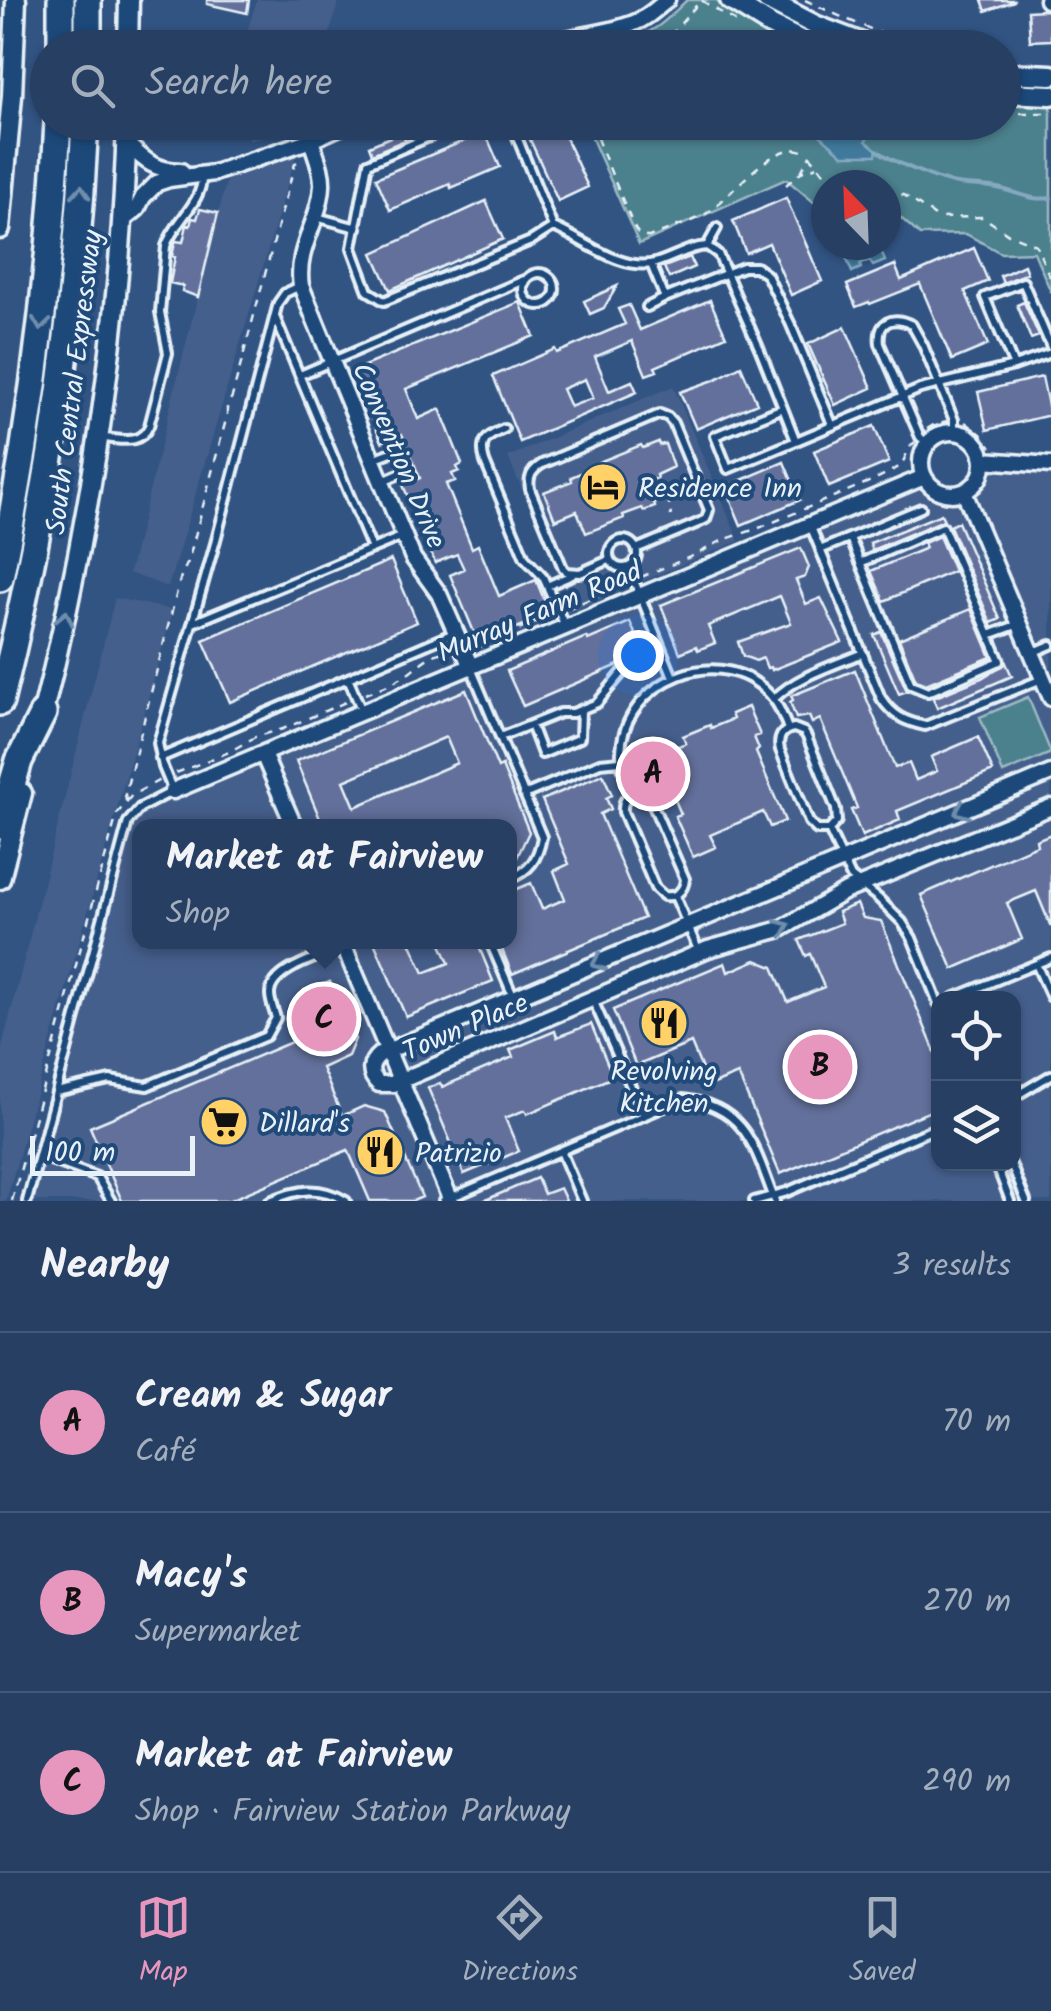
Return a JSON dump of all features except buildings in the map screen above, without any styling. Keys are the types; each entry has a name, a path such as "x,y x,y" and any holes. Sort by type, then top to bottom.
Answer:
{"highway":[{"path":"61,0 61,30"},
{"path":"88,0 88,30"},
{"path":"0,578 26,441 42,326 57,140"},
{"path":"0,702 34,552 55,432 75,271 84,140"},
{"path":"0,826 19,761 42,713"}],"main road":[{"path":"0,230 5,113 16,0"},
{"path":"128,30 129,0"},
{"path":"730,0 780,30"},
{"path":"767,0 828,30"},
{"path":"1021,74 1051,75"},
{"path":"1021,94 1051,95"},
{"name":"South Central Expressway","path":"0,880 76,567 100,438 126,140"}],"street":[{"path":"613,30 647,17 667,0"},
{"path":"122,221 157,183 202,175 311,140 322,174 322,189 300,261 301,286"},
{"path":"126,143 150,166 160,170 226,168"},
{"name":"Convention Drive","path":"301,286 413,558 440,594 470,667"},
{"path":"989,455 979,479 964,492 946,494 929,484 921,467 924,440 954,426 989,455 1051,465"},
{"name":"Murray Farm Road","path":"170,784 263,754 360,705 470,667 562,620 640,596 924,476"},
{"path":"964,492 1051,698"},
{"path":"263,754 291,819"},
{"name":"Town Place","path":"1051,773 388,1051 374,1059 374,1079 386,1086 700,953 780,929 846,891 1051,807"},
{"path":"345,949 448,1200"}],"lane":[{"path":"422,140 368,163 352,248 368,291 384,301 532,241 553,227"},
{"path":"517,140 553,227 621,261 651,264 707,246 718,254 796,441"},
{"path":"100,438 136,440 149,426 168,353 160,312 166,246 199,193 202,175"},
{"path":"315,216 356,228"},
{"path":"707,246 717,228"},
{"path":"651,264 666,298"},
{"path":"647,306 743,266 756,266 766,276 791,324 832,424"},
{"path":"299,375 534,273 546,274 554,282 554,294 547,303 534,305 522,292 524,280"},
{"path":"783,408 715,436 728,468 902,396 1014,366 1051,350 1023,282 985,297 1014,366"},
{"path":"26,1201 128,822 170,784 158,744 274,316 285,293 301,286"},
{"path":"274,316 372,549"},
{"path":"924,440 880,344 882,326 895,320 912,325 940,384 954,426"},
{"path":"574,574 563,568 528,479 542,464 660,414 673,423 709,510 698,523 636,550"},
{"path":"504,429 486,438 482,450 525,558 543,577 562,620"},
{"path":"373,460 397,450 402,460 406,471 382,481"},
{"path":"820,550 921,508"},
{"path":"810,525 881,698 891,712 906,722 924,726 1043,679"},
{"path":"850,538 910,685 928,692 1000,660 943,528 860,562"},
{"path":"192,624 404,535"},
{"path":"626,540 636,550 635,562 629,568 620,569 609,560 608,551 617,541 626,540"},
{"path":"547,586 609,560"},
{"path":"629,568 673,676"},
{"path":"989,635 1020,624"},
{"path":"160,758 456,632"},
{"path":"1032,653 1051,645"},
{"path":"500,738 560,712 573,713 597,703 622,673 646,663 662,648"},
{"path":"774,699 802,678 863,654"},
{"name":"Convention Drive","path":"470,667 542,838 534,862 517,876"},
{"path":"632,794 620,761 621,744 634,710 644,697 673,676 705,670 738,674 774,699 788,729"},
{"path":"348,678 360,705"},
{"path":"531,725 542,754 580,738 581,710"},
{"path":"788,729 800,729 807,737 838,815 829,830 812,826 795,786 778,744 779,737 788,729"},
{"path":"524,795 600,764 620,761"},
{"path":"632,794 643,794 651,800 685,879 683,889 675,896 664,896 655,888 623,812 624,801 632,794"},
{"path":"829,830 851,877 902,922 934,991"},
{"path":"675,896 700,953"},
{"path":"56,1092 110,1080 147,1086 266,1036 276,1018 270,993 274,981 333,949"},
{"path":"493,949 514,998"},
{"path":"970,991 1051,958"},
{"path":"1036,964 1051,997"},
{"path":"593,999 644,1116"},
{"path":"1021,1093 1051,1074"},
{"path":"448,1200 683,1099 723,1110 750,1136 774,1199"},
{"path":"754,1201 774,1199 931,1131"},
{"path":"562,1150 582,1201"},
{"path":"38,1156 97,1177 112,1201"},
{"path":"999,1171 1010,1201"},
{"path":"1014,1171 1026,1201"},
{"path":"270,1201 313,1189 346,1201"}],"path":[{"path":"675,30 701,0 743,25"},
{"path":"805,0 875,30"},
{"path":"1021,113 1051,112"},
{"path":"598,140 632,225 644,237 710,210 776,154 790,149 810,156 821,170"},
{"path":"126,802 227,405 295,163 316,156"},
{"path":"786,185 801,172 810,156"},
{"path":"801,172 818,166"},
{"path":"901,194 938,218 983,216 1010,234 1032,242 1051,280"},
{"path":"12,1201 112,829 117,814 143,787 170,784 255,736 360,705 440,652 454,654 562,620 634,580 723,540 876,479 901,466 910,447 924,440 934,424 954,426 966,422 989,455"},
{"path":"668,497 671,516"}],"shaded area":[{"path":"257,0 339,0 331,30 247,30"},
{"path":"826,140 866,140 877,150 876,155 843,155"},
{"path":"296,155 168,587 129,573 227,179"},
{"path":"847,260 869,260 860,264 861,268 852,272"},
{"path":"673,386 739,541 574,610 508,457"},
{"path":"999,472 1051,472 1051,1201 24,1201 132,820 132,949 517,949 517,819 132,819 134,813 905,492 921,487 946,499 970,494"},
{"path":"115,598 173,610 6,1201 0,1201 0,1055"}],"green space":[{"path":"687,0 716,0 764,30 652,30"},
{"path":"1021,100 1051,101 1051,292 1034,252 1001,253 966,234 920,235 901,218 901,170 811,170 811,200 786,179 639,244 593,140 1021,140"},
{"path":"1028,697 1051,753 1003,773 980,717"}],"waterway":[{"path":"877,150 949,182 1051,198"}],"place":[{"name":"Residence Inn","path":"603,487"},
{"name":"Cream & Sugar","path":"653,774"},
{"name":"Market at Fairview","path":"324,1019"},
{"name":"Revolving Kitchen","path":"664,1023"},
{"name":"Macy's","path":"820,1067"},
{"name":"Dillard's","path":"224,1122"},
{"name":"Patrizio","path":"380,1152"}]}
